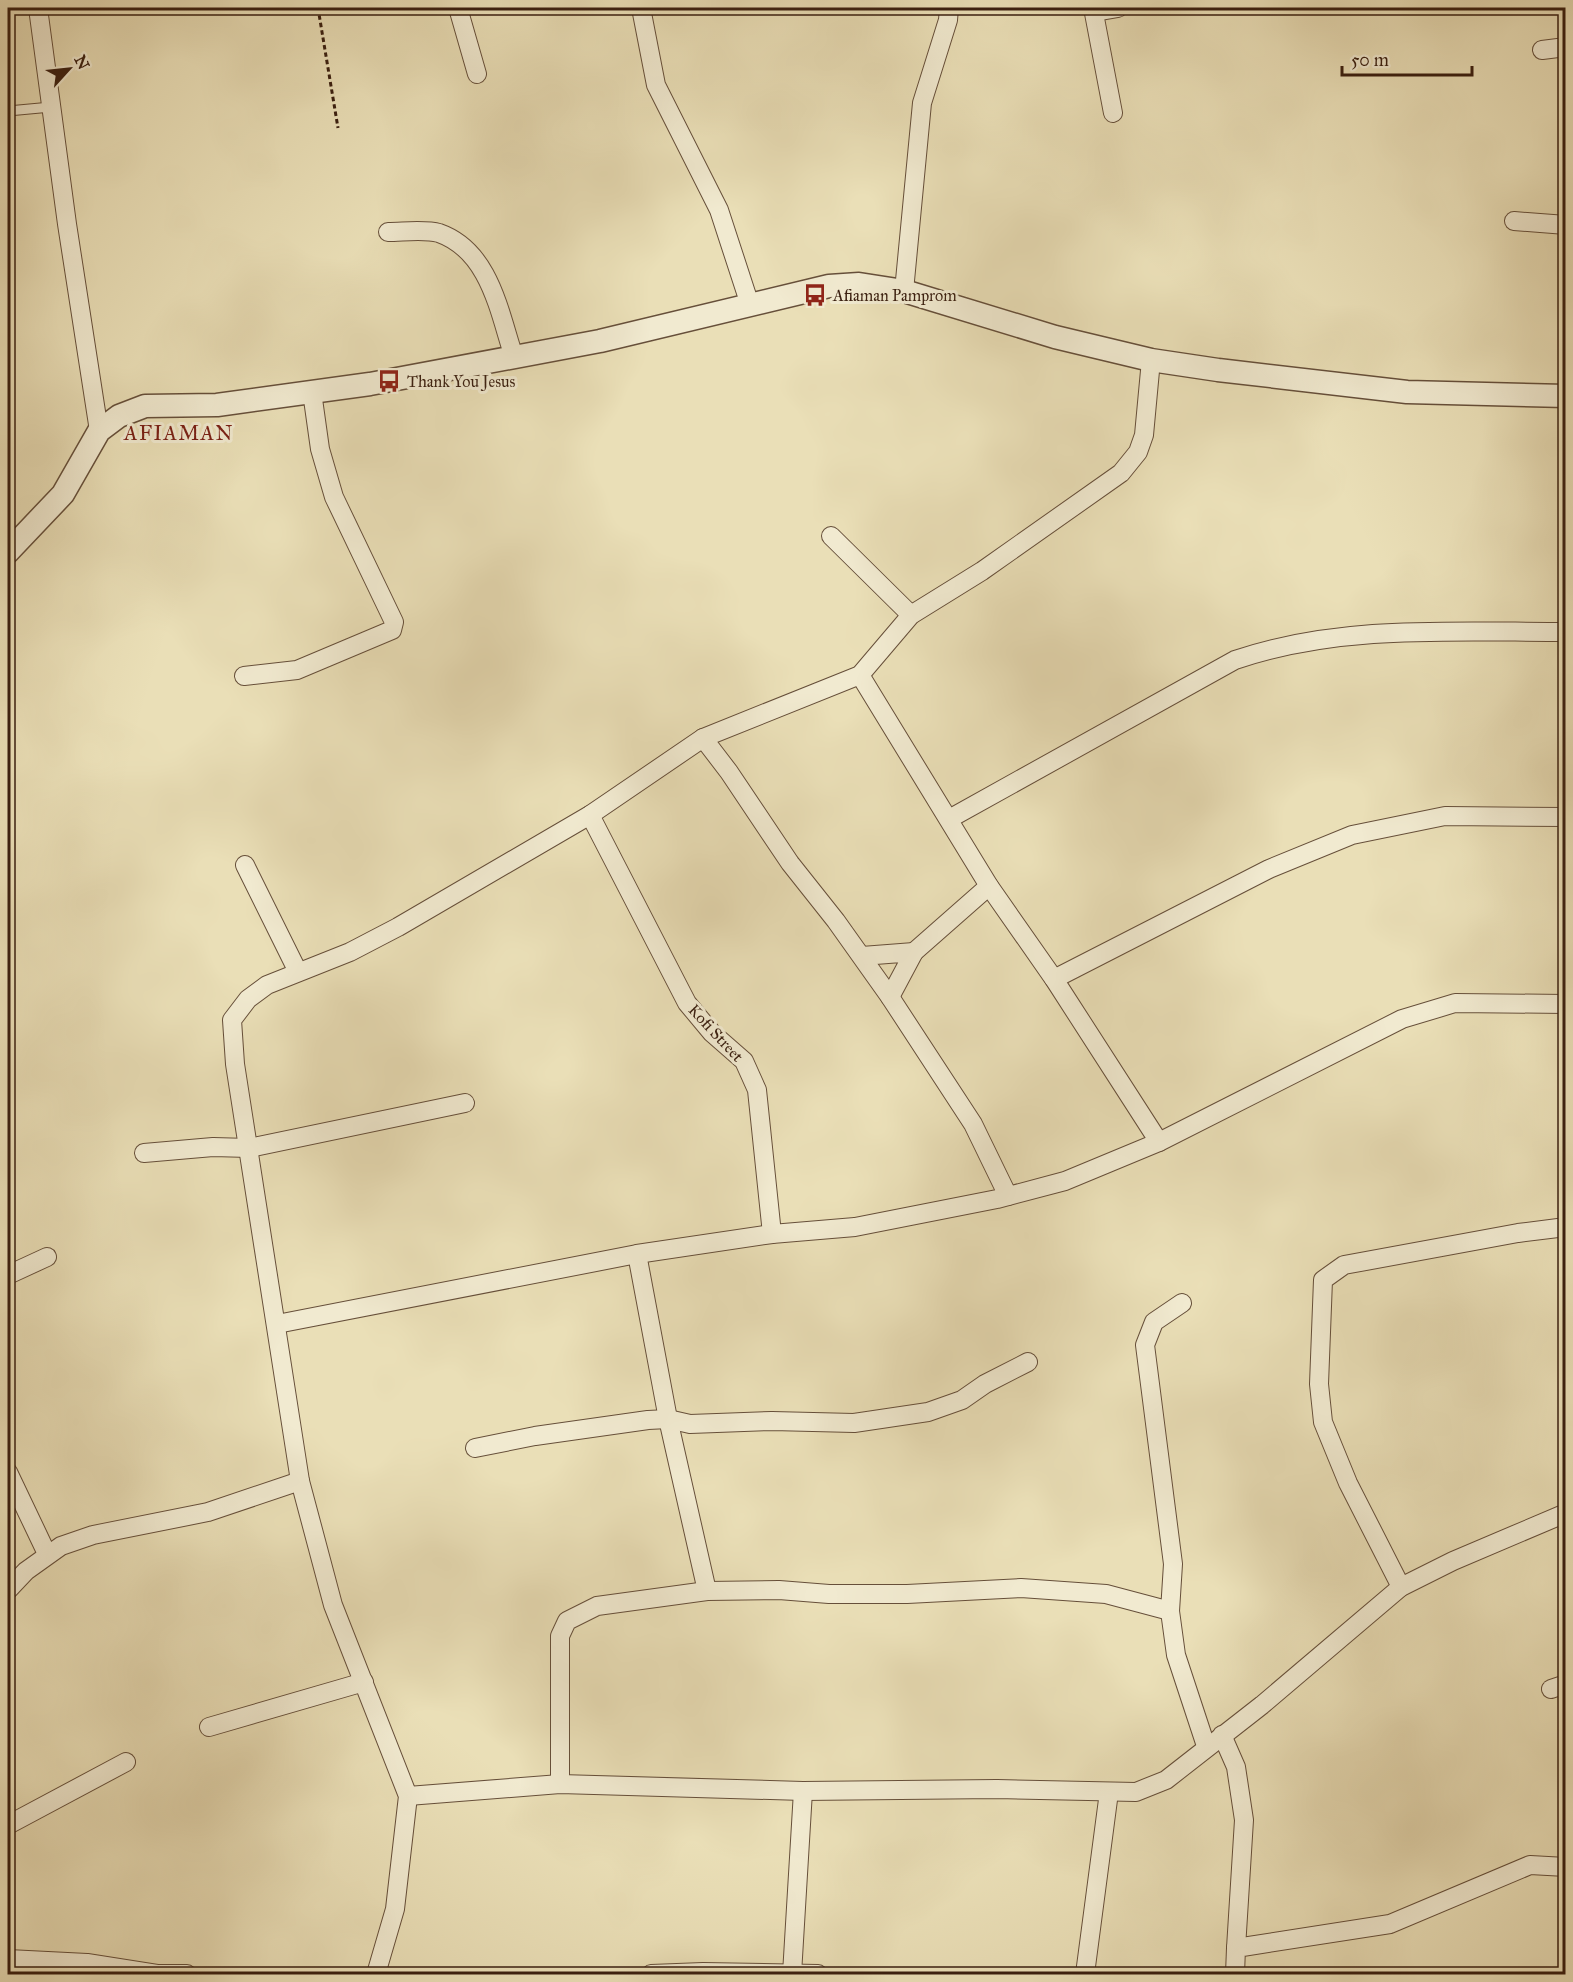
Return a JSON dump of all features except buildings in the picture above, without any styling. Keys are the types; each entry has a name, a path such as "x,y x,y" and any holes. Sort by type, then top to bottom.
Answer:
{"street":[{"path":"38,8 99,431"},
{"path":"458,8 477,74"},
{"path":"641,8 656,85 666,110 691,153 719,210 750,305"},
{"path":"904,291 922,103 948,20 949,8"},
{"path":"1113,114 1094,10 1118,8"},
{"path":"1542,50 1566,47"},
{"path":"1514,221 1566,225"},
{"path":"388,232 438,233 462,245 488,276 514,357"},
{"path":"8,552 63,494 99,431 119,416 145,406 217,405 312,392 514,357 600,341 829,286 859,284 904,291 1055,337 1151,360 1407,392 1566,396"},
{"path":"376,1974 395,1909 408,1796 333,1605 300,1481 235,1064 232,1020 248,999 267,985 350,952 398,927 590,815 703,738 860,675 911,615 982,572 1121,473 1138,452 1144,435 1151,360"},
{"path":"243,676 297,670 392,630 394,622 334,497 320,449 312,392"},
{"path":"831,536 911,615"},
{"path":"949,819 1235,660 1263,650 1323,640 1398,632 1566,632"},
{"path":"860,675 989,886 1054,979 1159,1142"},
{"path":"703,738 729,772 790,863 862,956 890,997 973,1124 1008,1196"},
{"name":"Kofi Street","path":"590,815 687,1004 712,1033 744,1061 757,1090 772,1234"},
{"path":"1054,979 1269,869 1352,835 1445,816 1566,817"},
{"path":"245,865 298,972"},
{"path":"890,997 914,952 989,886"},
{"path":"862,956 914,952"},
{"path":"277,1324 638,1254 772,1234 855,1227 1008,1196 1065,1180 1159,1142 1402,1019 1455,1003 1566,1004"},
{"path":"144,1153 202,1147 249,1148 465,1103"},
{"path":"1401,1587 1348,1483 1323,1422 1319,1384 1323,1280 1344,1265 1518,1233 1566,1227"},
{"path":"638,1254 668,1419 707,1591"},
{"path":"8,1275 48,1257"},
{"path":"1182,1302 1154,1322 1145,1345 1173,1564 1170,1611 1176,1655 1206,1746"},
{"path":"475,1448 535,1436 668,1419 690,1424 772,1420 854,1423 928,1412 962,1400 985,1384 1028,1362"},
{"path":"8,1472 47,1554"},
{"path":"8,1590 47,1554 61,1546 93,1535 208,1512 300,1481"},
{"path":"408,1796 560,1784 803,1791 1136,1792 1167,1780 1206,1746 1262,1705 1401,1587 1453,1561 1566,1513"},
{"path":"560,1784 560,1636 567,1621 597,1606 707,1591 779,1590 829,1594 907,1594 1021,1588 1106,1594 1170,1611"},
{"path":"208,1727 364,1682"},
{"path":"1222,1735 1236,1767 1244,1820 1235,1974"},
{"path":"8,1825 126,1762"},
{"path":"792,1974 803,1791"},
{"path":"1085,1974 1109,1792"},
{"path":"1236,1948 1390,1924 1530,1865 1566,1867"},
{"path":"8,1959 87,1963 168,1974 187,1974"},
{"path":"651,1974 818,1974"}],"lane":[{"path":"8,111 51,107"}],"path":[{"path":"318,8 339,128"}],"place":[{"name":"Afiaman Pamprom","path":"815,295"},
{"name":"Thank You Jesus","path":"389,381"}],"district":[{"name":"AFIAMAN","path":"179,433"}]}
